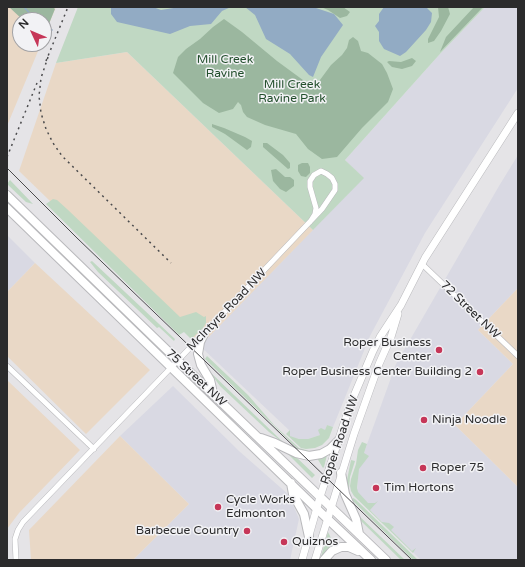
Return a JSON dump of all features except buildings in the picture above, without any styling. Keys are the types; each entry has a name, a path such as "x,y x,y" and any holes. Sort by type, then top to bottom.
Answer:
{"main road":[{"name":"Roper Road NW","path":"302,560 320,497 350,405 380,337 401,305 422,264 518,113"},
{"name":"75 Street NW","path":"7,195 386,560"},
{"name":"75 Street NW","path":"7,208 368,557"},
{"name":"Roper Road NW","path":"315,560 341,473 379,364 391,337 401,305"},
{"path":"204,334 200,342 198,354 210,380 213,393"},
{"path":"258,437 296,453 309,456 321,454 330,449 338,440"},
{"path":"341,473 345,494 356,519 359,534"},
{"path":"292,483 293,494 304,514 309,537"},
{"path":"324,560 332,551 343,547 349,547 368,557"}],"street":[{"name":"McIntyre Road NW","path":"16,560 15,539 20,526 172,368 178,361 204,334 310,222 322,209 335,190 335,184 332,178 321,171 314,175 310,180 310,187 316,208 315,214 310,222"},
{"name":"72 Street NW","path":"422,264 518,356"},
{"path":"7,366 94,449"}],"shaded area":[{"path":"7,7 56,7 52,17 52,12 12,12 12,52 38,52 7,126"},
{"path":"485,7 518,7 518,88 425,233 370,336 333,427 327,425 325,430 320,435 308,439 299,439 289,436 290,431 200,346 363,178 345,160 439,55"},
{"path":"127,52 313,230 200,346 19,171 56,63"},
{"path":"518,155 518,288 478,330 513,364 455,425 518,487 518,560 421,560 367,507 357,493 358,469 396,364"},
{"path":"7,235 35,263 7,292"},
{"path":"35,263 150,370 86,434 7,356 7,292"},
{"path":"518,288 518,487 455,425 513,364 478,330"},
{"path":"7,380 80,450 19,513 7,529"},
{"path":"173,386 239,451 289,495 299,519 290,560 133,560 189,504 120,436"},
{"path":"120,436 189,504 133,560 31,560 29,530"}],"green space":[{"path":"9,7 53,7 55,9 52,16 52,12 14,12"},
{"name":"Mill Creek Ravine Park","path":"78,7 485,7 439,55 345,160 364,178 313,230 127,52 56,63"},
{"path":"321,7 343,7 350,12 347,16 340,18"},
{"path":"438,7 448,7 450,14 434,41 428,43 428,39 439,17"},
{"path":"474,7 483,7 440,52 446,37"},
{"name":"Mill Creek Ravine","path":"224,19 307,83 317,84 331,65 342,55 347,48 349,40 353,37 358,41 361,51 368,53 382,64 387,73 393,89 388,102 362,128 337,157 322,159 308,149 296,134 265,125 247,117 238,102 233,109 219,113 203,103 173,73 178,57"},
{"path":"412,58 416,61 412,66 402,69 392,67 387,62 401,62"},
{"path":"212,124 252,141 251,147 247,150 225,134 212,127"},
{"path":"263,143 267,143 283,155 290,163 290,168 288,169 263,147"},
{"path":"308,163 310,167 310,173 306,177 301,176 298,171 298,165"},
{"path":"276,169 285,177 290,177 294,180 294,186 286,192 280,189 273,181 271,170"},
{"path":"10,180 33,204 26,202 7,184"},
{"path":"7,199 123,312 102,294 7,202"},
{"path":"53,199 57,200 67,209 180,317 196,312 204,317 206,316 206,323 203,328 191,339 184,332 179,335 46,204"},
{"path":"92,261 175,339 174,341 159,327 157,328 98,272 90,262"},
{"path":"207,356 248,395 274,425 299,448 313,452 300,451 205,359"},
{"path":"209,371 285,444 269,432 220,386"},
{"path":"327,425 333,427 329,438 322,445 315,448 301,448 286,434 290,430 290,436 299,439 308,439 320,435 318,430 321,428 325,430"},
{"path":"362,442 367,444 364,453 369,456 359,469 358,492 368,503 375,503 378,501 370,510 382,522 389,523 394,527 391,530 412,551 416,548 413,553 354,496 351,491 351,479 356,464 358,450"},
{"path":"286,452 294,455 315,475 312,478"},
{"path":"327,455 324,467 323,468 317,458"},
{"path":"351,460 355,461 350,477 349,489 347,489 347,480"},
{"path":"353,498 418,560 413,560 352,500"},
{"path":"355,512 405,560 401,560 361,521"},
{"path":"328,532 335,546 320,560"}],"water":[{"path":"111,7 153,7 161,10 180,7 231,7 222,11 211,24 190,26 170,34 117,22 111,14"},
{"path":"245,7 313,7 334,14 343,25 321,57 313,77 309,75 290,54 266,39 255,15"},
{"path":"384,7 426,7 432,13 431,22 426,30 406,52 400,56 384,49 379,41 379,32 375,26 379,21 379,14"}],"waterway":[{"path":"24,7 29,12"}],"tram line":[{"path":"7,168 77,238 412,560"}],"railway":[{"path":"46,61 68,7"},
{"path":"48,57 41,78 39,96 41,113 46,129 53,143 62,156 171,263"},
{"path":"7,157 37,83"}],"place":[{"name":"Roper Business Center","path":"439,350"},
{"name":"Roper Business Center Building 2","path":"480,372"},
{"name":"Ninja Noodle","path":"424,420"},
{"name":"Roper 75","path":"423,468"},
{"name":"Tim Hortons","path":"376,488"},
{"name":"Cycle Works Edmonton","path":"218,507"},
{"name":"Barbecue Country","path":"247,531"},
{"name":"Quiznos","path":"284,542"}]}
